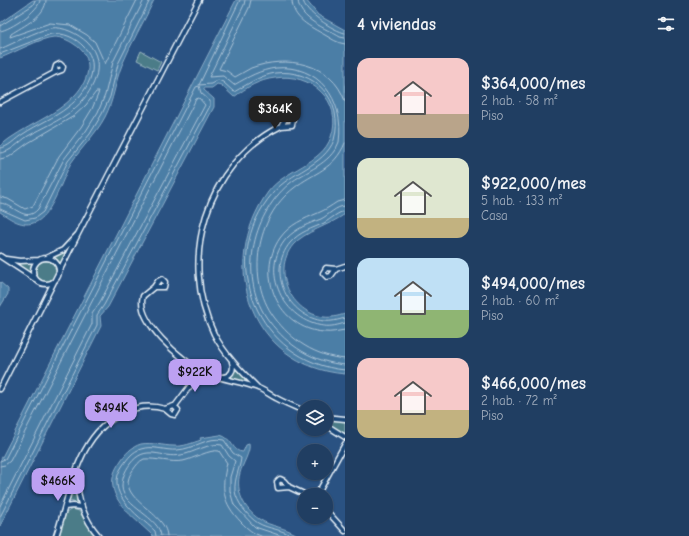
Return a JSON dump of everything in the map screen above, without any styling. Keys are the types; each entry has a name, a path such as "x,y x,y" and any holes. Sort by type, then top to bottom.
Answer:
{"street":[{"path":"0,390 78,234 199,0"},
{"path":"0,102 54,73"},
{"path":"258,388 232,362 214,334 203,303 198,270 200,240 209,205 226,174 246,150 267,134 282,126"},
{"path":"0,256 20,261 40,260 63,250 78,234"},
{"path":"0,256 40,282 47,283 57,277 59,273 57,264 46,258"},
{"path":"40,260 33,269 34,276 50,292"},
{"path":"336,269 345,266"},
{"path":"154,287 144,293 142,298 144,311 150,323 169,346 202,370 220,378 258,388 297,408"},
{"path":"220,378 226,377 230,374 233,366 232,362"},
{"path":"165,409 175,406 202,370"},
{"path":"0,378 5,380"},
{"path":"56,536 76,474 87,446 93,436 109,420 119,414 139,408 156,406 165,409 173,415 178,411 175,406"},
{"path":"333,417 345,418"},
{"path":"333,429 345,437"},
{"path":"321,488 345,444"},
{"path":"76,474 81,507 86,519 99,536"},
{"path":"289,487 297,491"},
{"path":"65,507 81,507"},
{"path":"333,518 345,531"}],"green space":[{"path":"141,51 161,62 157,70 137,60"},
{"path":"71,245 61,267 53,258"},
{"path":"46,260 50,261 56,267 56,275 50,281 46,282 42,281 36,275 35,271 36,267 42,261"},
{"path":"12,261 34,263 32,275"},
{"path":"235,370 249,382 249,384 230,378"},
{"path":"333,420 345,421 345,435 333,427"},
{"path":"73,488 76,488 77,503 69,501"},
{"path":"72,509 79,511 95,536 59,536 66,513"}],"water":[{"path":"33,0 154,0 122,65 105,117 71,163 47,212 36,222 26,224 17,222 0,212 0,146 9,139 49,116 67,103 80,89 87,75 88,68 88,62 81,49 69,41 57,37 42,40 0,58 0,23"},
{"path":"236,0 306,0 318,15 345,30 345,214 298,240 293,245 287,256 284,267 288,290 294,300 303,308 313,314 324,317 345,314 345,374 313,367 286,352 266,332 252,307 245,280 245,250 253,220 268,192 275,184 312,160 320,154 326,146 331,137 334,124 333,112 328,101 321,92 312,85 288,77 258,82 234,97 221,85 217,84 212,88 204,88 204,90 214,99 214,107 108,307 100,316 101,326 0,526 0,461"},
{"path":"0,282 8,289 8,294 0,307"},
{"path":"220,435 228,439 239,451 243,452 246,445 249,444 248,454 240,473 239,480 240,493 245,505 254,515 264,522 299,536 153,536 120,504 115,494 113,484 114,474 122,459 131,449 141,444 181,446 201,440 200,438"}]}
